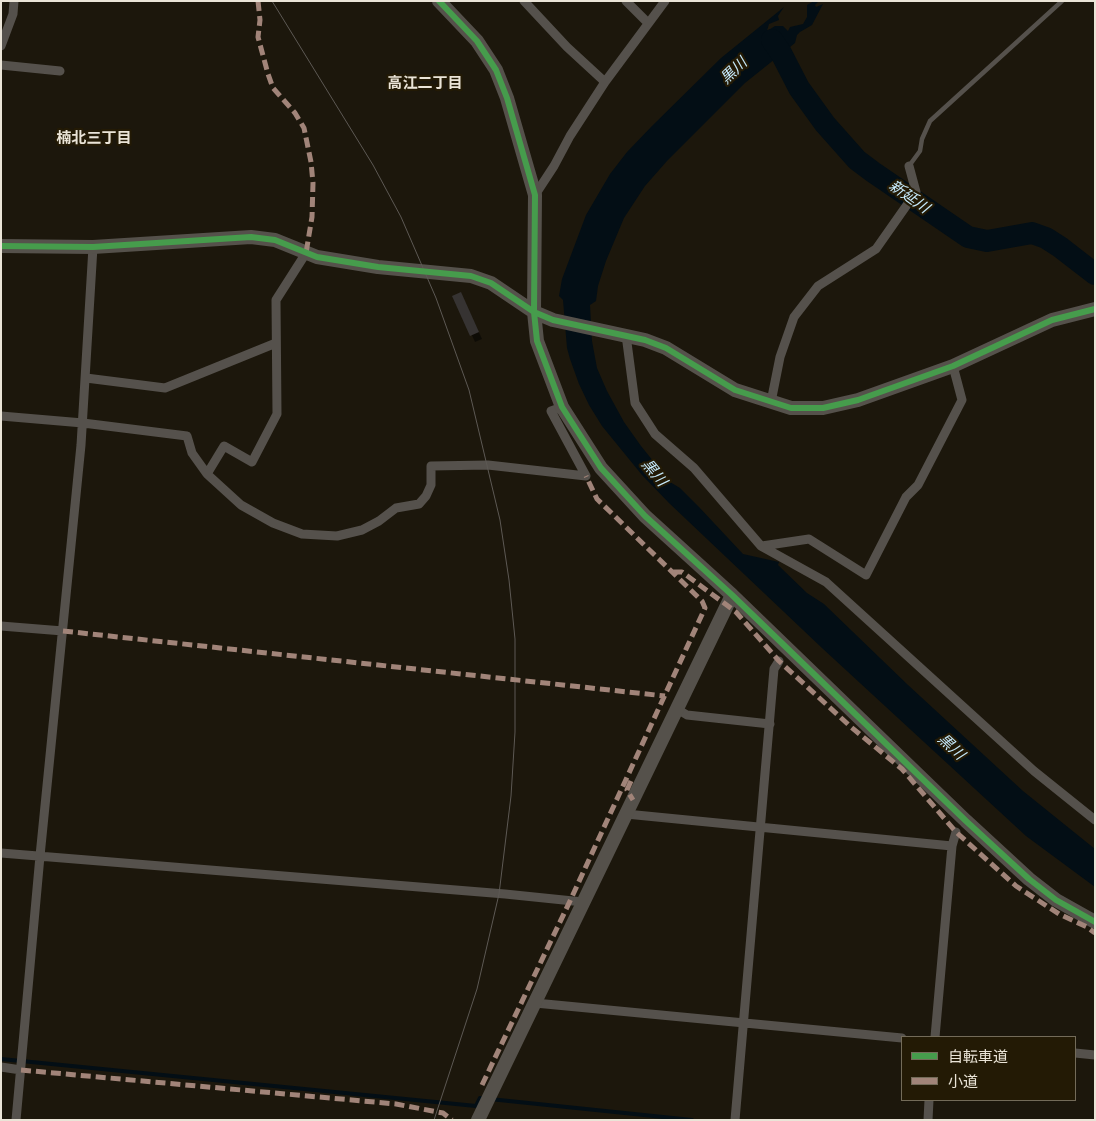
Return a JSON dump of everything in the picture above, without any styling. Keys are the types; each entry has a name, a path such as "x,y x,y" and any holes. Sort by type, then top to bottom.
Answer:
{"street":[{"path":"1,46 13,14 14,1"},
{"path":"439,1 477,41 496,70 507,98 535,195 534,312 538,341 562,406 601,468 645,516 732,595 1029,879 1056,900 1095,922"},
{"path":"524,1 605,82"},
{"path":"626,1 648,23"},
{"path":"535,195 605,82 666,1"},
{"path":"1,65 60,71"},
{"path":"771,402 780,357 794,317 818,286 876,250 916,192 909,166"},
{"path":"1,246 93,247 251,237 274,240 317,257 378,267 472,276 491,283 534,312 553,320 645,340 666,348 735,390 791,408 823,408 858,400 952,366 1052,320 1095,309"},
{"path":"16,1120 83,423 93,247"},
{"path":"207,474 224,446 252,462 277,414 276,300 306,253"},
{"path":"626,335 635,404 655,434 694,468 761,546 826,582 1034,771 1095,820"},
{"path":"86,378 165,388 276,343"},
{"path":"761,546 809,539 866,575 906,497 918,485 962,400 952,366"},
{"path":"1,416 83,423 187,436 192,453 207,474 241,505 273,523 302,534 337,536 362,530 379,521 396,508 419,504 431,486 431,466 488,465 586,476 551,412 562,406"},
{"path":"478,1120 732,595"},
{"path":"1,626 64,631"},
{"path":"735,1120 762,827 774,669 779,661"},
{"path":"676,709 687,715 770,724"},
{"path":"626,814 952,846"},
{"path":"935,1036 952,846 956,832"},
{"path":"1,853 583,902"},
{"path":"535,1004 901,1038"},
{"path":"1076,1053 1095,1055"},
{"path":"1,1067 21,1070"},
{"path":"928,1120 930,1101"}],"lane":[{"path":"909,166 920,151 922,139 930,121 1062,1"}],"water":[{"name":"黒川","path":"814,1 819,1 815,5 816,7 823,4 812,25 800,32 795,43 745,83 667,161 645,186 624,218 606,261 598,286 596,301 590,305 592,341 597,368 624,422 641,446 670,482 680,488 743,554 779,562 778,565 807,593 824,604 908,685 1023,791 1095,849 1095,887 1026,836 822,648 669,503 642,475 602,426 589,405 570,359 567,348 563,300 559,296 562,279 586,215 610,174 627,152 721,58 784,7 778,16 779,20 769,24 767,31 775,26 783,26 788,31 790,27 803,24 807,17 807,5"}],"building":[{"path":"461,292 479,332 470,336 452,296"}],"waterway":[{"name":"新延川","path":"772,40 799,88 825,124 857,160 873,172 968,237 987,241 1032,233 1046,238 1060,247 1095,274"},
{"path":"1,1059 476,1106 480,1098 692,1120"}],"tram line":[{"path":"272,1 373,165 401,217 436,298 469,390 500,520 509,580 515,639 515,732 511,796 499,894 477,989 434,1120"}],"marked path":[{"path":"258,1 260,20 258,37 268,74 273,88 295,113 304,128 311,162 313,183 312,217 306,253"},
{"path":"482,1085 570,901 705,608 702,601 597,499 586,476"},
{"path":"673,572 682,572 736,612 779,661 851,727 902,769 956,832 1016,886 1059,914 1087,927 1095,933"},
{"path":"63,631 665,696"},
{"path":"631,781 627,790 633,800"},
{"path":"21,1070 396,1104 443,1113 452,1120"}],"cycle path":[{"path":"439,1 477,41 496,70 507,98 535,195 534,312 537,341 562,407 601,468 645,516 732,595 966,821 1029,879 1056,900 1095,922"},
{"path":"1,246 93,247 251,237 275,240 317,257 378,267 471,276 491,283 534,312 553,320 645,340 666,348 735,390 791,408 823,408 858,400 953,366 1052,320 1095,309"}],"district":[{"name":"高江二丁目","path":"425,84"},
{"name":"楠北三丁目","path":"94,139"}]}
